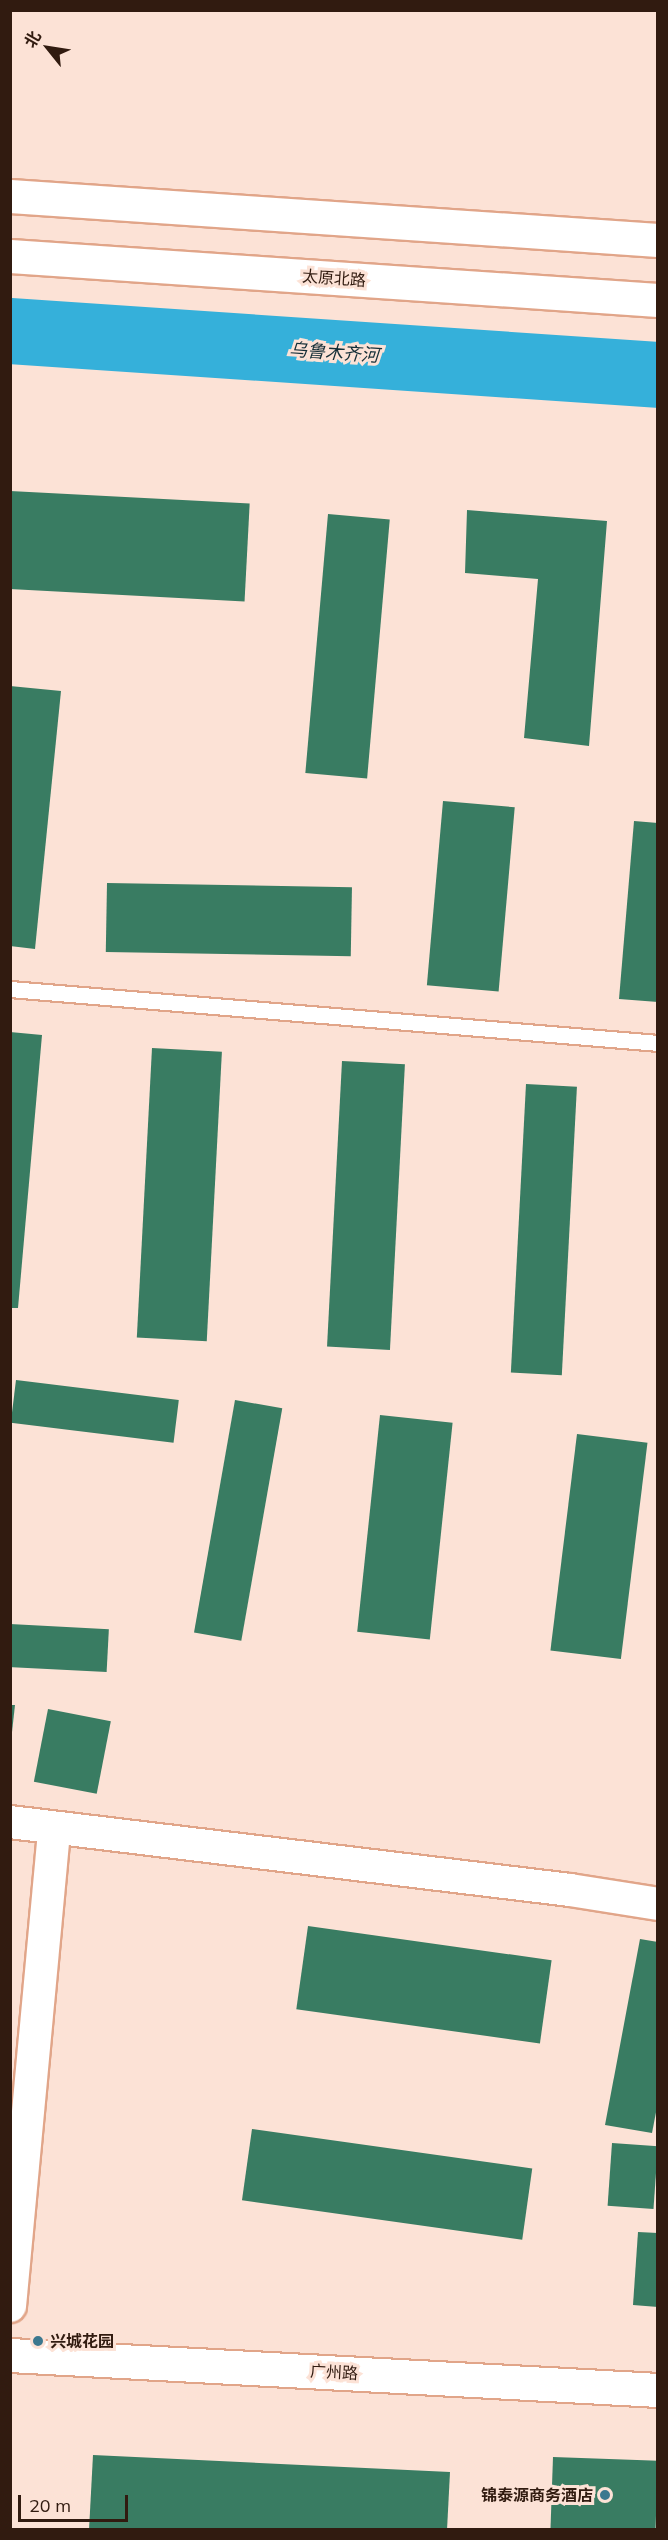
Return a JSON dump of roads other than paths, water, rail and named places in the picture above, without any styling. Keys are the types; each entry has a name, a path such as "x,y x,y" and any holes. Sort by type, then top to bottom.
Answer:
{"main road":[{"path":"10,196 657,240"},
{"name":"太原北路","path":"10,256 657,300"},
{"name":"广州路","path":"10,2355 657,2390"}],"street":[{"path":"10,1822 570,1890 657,1904"},
{"path":"10,2306 54,1828"}],"lane":[{"path":"10,989 657,1043"}],"waterway":[{"name":"乌鲁木齐河","path":"10,331 658,375"}],"place":[{"name":"兴城花园","path":"38,2341"},
{"name":"锦泰源商务酒店","path":"605,2495"}]}
